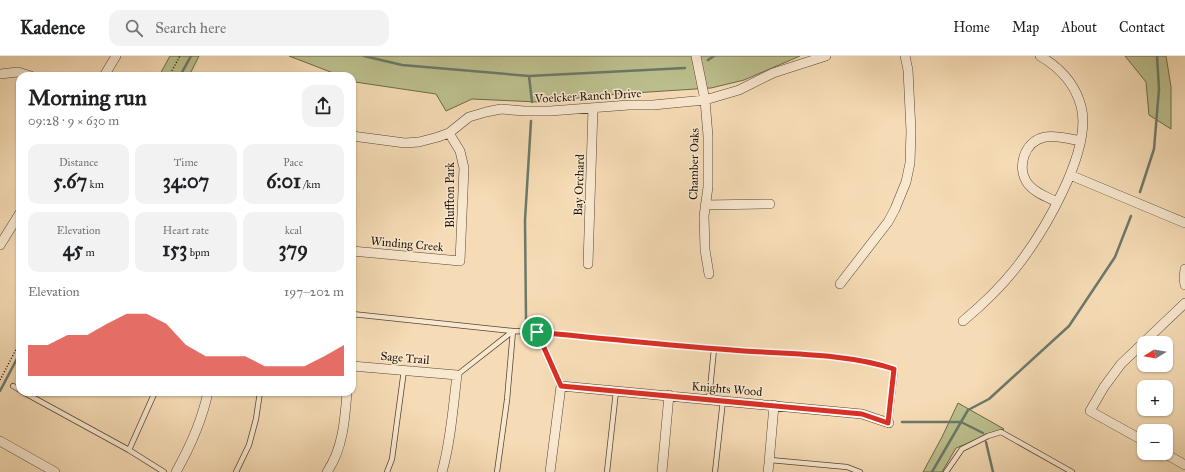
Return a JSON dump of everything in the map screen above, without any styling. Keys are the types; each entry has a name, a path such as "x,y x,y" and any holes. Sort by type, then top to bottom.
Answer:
{"street":[{"path":"106,72 116,56"},
{"name":"Chamber Oaks","path":"696,56 705,100 708,136 708,187 705,205 705,250 710,274"},
{"name":"Voelcker Ranch Drive","path":"356,137 405,144 438,137 449,133 469,117 501,109 543,111 705,100 739,90 762,78 792,66 826,56"},
{"path":"840,284 888,222 906,182 910,163 911,131 906,56"},
{"path":"963,321 994,292 1014,270 1033,245 1070,175 1081,141 1083,128 1081,106 1073,87 1053,64 1040,56"},
{"path":"0,74 16,72"},
{"name":"Bay Orchard","path":"588,264 593,108"},
{"name":"Bluffton Park","path":"449,133 460,151 463,161 464,175 460,261"},
{"path":"1057,202 1035,191 1028,183 1022,166 1026,151 1031,144 1043,138 1060,137 1081,141"},
{"path":"1070,175 1185,223"},
{"path":"705,205 770,204"},
{"path":"0,245 16,219"},
{"name":"Winding Creek","path":"356,251 460,261"},
{"path":"1185,269 1185,285"},
{"path":"1137,437 1090,411 1104,387 1121,364 1185,303"},
{"name":"Sage Trail","path":"356,366 457,375"},
{"path":"442,472 451,428 457,375"},
{"path":"550,472 561,386"},
{"name":"Knights Wood","path":"561,386 862,414 888,423"},
{"path":"176,472 199,426 207,396"},
{"path":"327,472 332,464 338,448 344,422 347,396"},
{"path":"662,472 669,396"},
{"path":"768,472 774,405"},
{"path":"0,441 55,472"},
{"path":"1173,458 1185,465"},
{"path":"35,472 40,464"}],"lane":[{"path":"356,314 513,331 714,349 829,357 878,363 894,369 888,423"},
{"path":"457,375 513,331"},
{"path":"498,472 507,400 513,331"},
{"path":"537,332 561,386"},
{"path":"709,399 714,349"},
{"path":"387,472 392,459 404,370"},
{"path":"607,472 616,391"},
{"path":"30,396 129,450 164,472"},
{"path":"129,450 153,396"},
{"path":"236,472 249,445 256,419 259,396"},
{"path":"716,472 723,400"},
{"path":"946,472 962,449 982,438 1001,432 1072,472"},
{"path":"770,460 847,467 860,472"}],"path":[{"path":"171,72 180,56"},
{"path":"0,380 16,350"}],"green space":[{"path":"170,56 199,56 191,72 161,72"},
{"path":"289,56 800,56 744,80 711,88 618,94 538,102 472,99 446,111 436,94 356,82 356,72 331,72"},
{"path":"1125,56 1166,56 1171,87 1171,129 1149,115 1146,82"},
{"path":"958,403 1004,429 956,448 942,472 923,472 942,437"}],"waterway":[{"path":"182,72 191,56"},
{"path":"364,56 402,65 529,76 685,68"},
{"path":"708,60 714,56"},
{"path":"1140,192 1154,149 1159,89 1157,56"},
{"path":"529,76 532,102"},
{"path":"526,319 525,220 531,121"},
{"path":"932,472 968,410 989,399 1069,326 1115,257 1131,216"},
{"path":"0,391 16,361"},
{"path":"902,422 961,422 983,433"},
{"path":"986,442 993,472"}],"route":[{"path":"537,332 714,349 829,357 878,363 894,369 888,423 878,418 862,414 561,386 537,332"}]}
